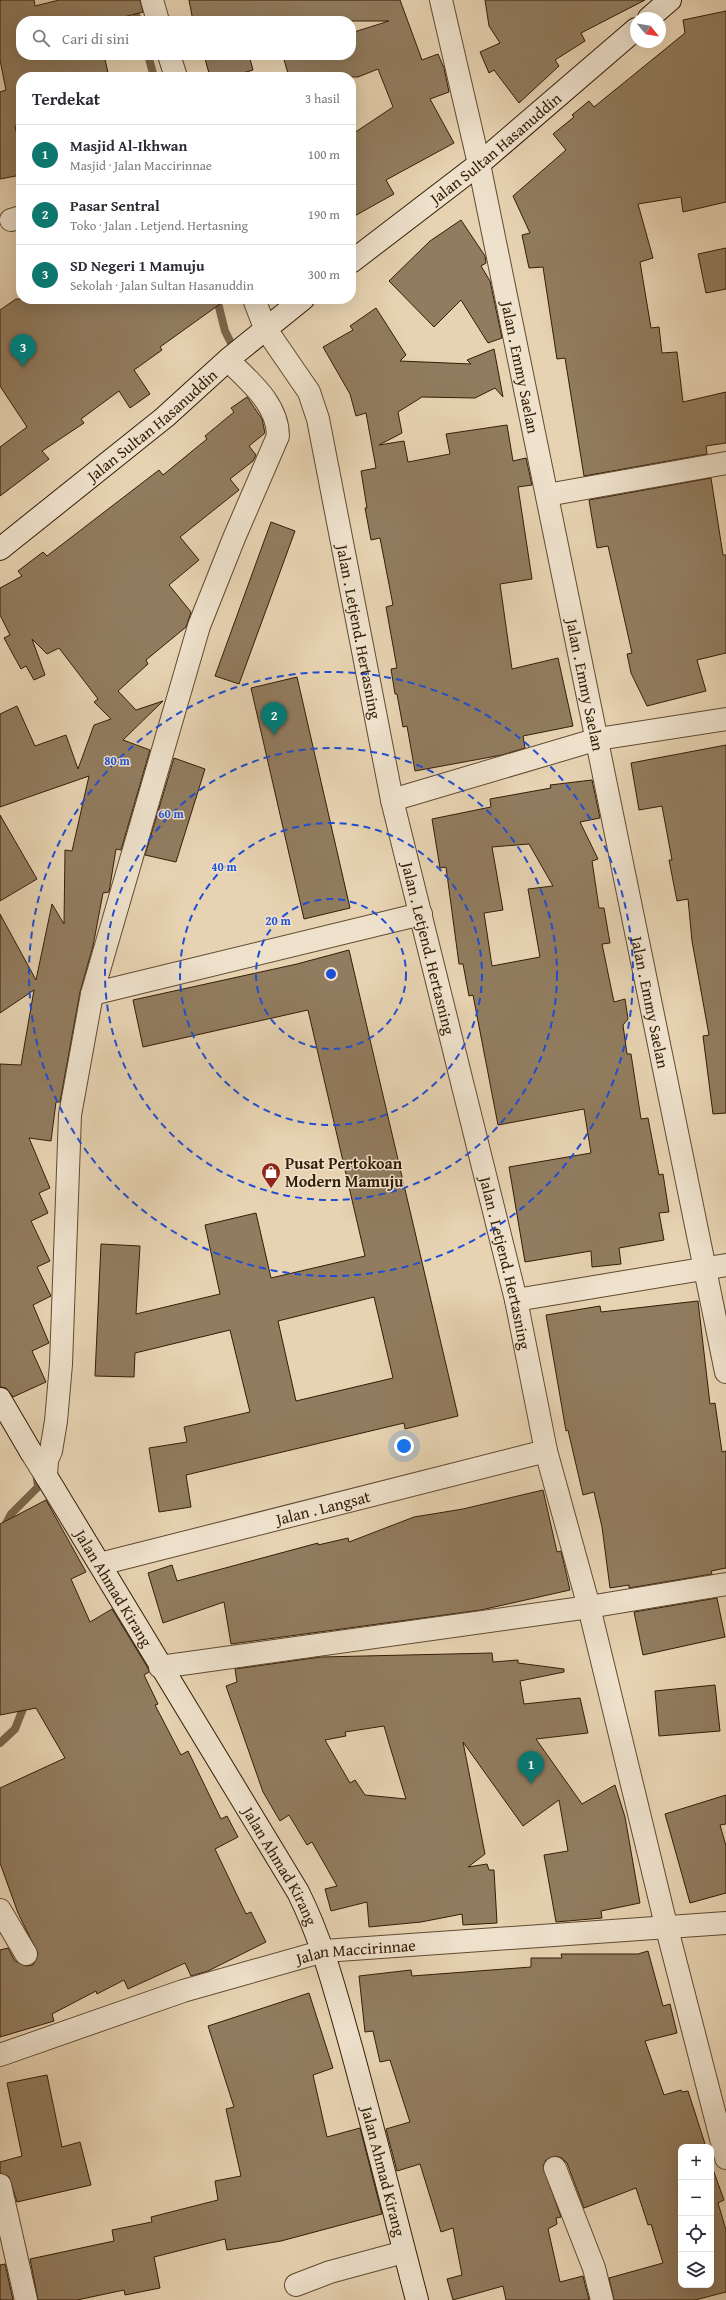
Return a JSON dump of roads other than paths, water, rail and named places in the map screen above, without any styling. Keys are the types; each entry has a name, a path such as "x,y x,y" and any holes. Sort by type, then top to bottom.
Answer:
{"street":[{"path":"152,0 157,16"},
{"name":"Jalan . Emmy Saelan","path":"441,0 479,164 598,739 726,1372"},
{"path":"656,12 670,0"},
{"name":"Jalan Sultan Hasanuddin","path":"356,258 479,164 630,34"},
{"path":"171,60 174,72"},
{"name":"Jalan . Letjend. Hertasning","path":"255,304 260,333 309,392 318,419 392,800 516,1300 546,1451 589,1606 666,1926 726,2158"},
{"name":"Jalan Sultan Hasanuddin","path":"0,549 165,417 230,358 297,304"},
{"path":"46,1476 47,1460 51,1451 56,1421 61,1364 70,1115 92,994 199,626 234,538 278,436 277,422 273,411 262,395 230,358"},
{"path":"547,495 726,463"},
{"path":"392,800 598,739 726,719"},
{"path":"92,994 420,914"},
{"path":"516,1300 726,1265"},
{"name":"Jalan Ahmad Kirang","path":"0,1399 298,1892 324,1951 376,2135 417,2300"},
{"name":"Jalan . Langsat","path":"100,1564 546,1451"},
{"path":"160,1666 589,1606 726,1584"},
{"path":"0,1910 26,1954"},
{"name":"Jalan Maccirinnae","path":"0,2056 182,1991 324,1951 726,1923"},
{"path":"555,2168 594,2268 602,2300"},
{"path":"0,2185 26,2300"},
{"path":"296,2285 330,2272 404,2252"}],"waterway":[{"path":"132,0 137,16"},
{"path":"149,60 153,72"},
{"path":"218,304 225,331 236,353"},
{"path":"0,1535 11,1514 38,1487 36,1472"},
{"path":"0,1743 15,1729 26,1701"}],"place":[{"name":"SD Negeri 1 Mamuju","path":"23,367"},
{"name":"Pasar Sentral","path":"274,735"},
{"name":"Pusat Pertokoan Modern Mamuju","path":"271,1189"},
{"name":"Masjid Al-Ikhwan","path":"531,1784"}]}
